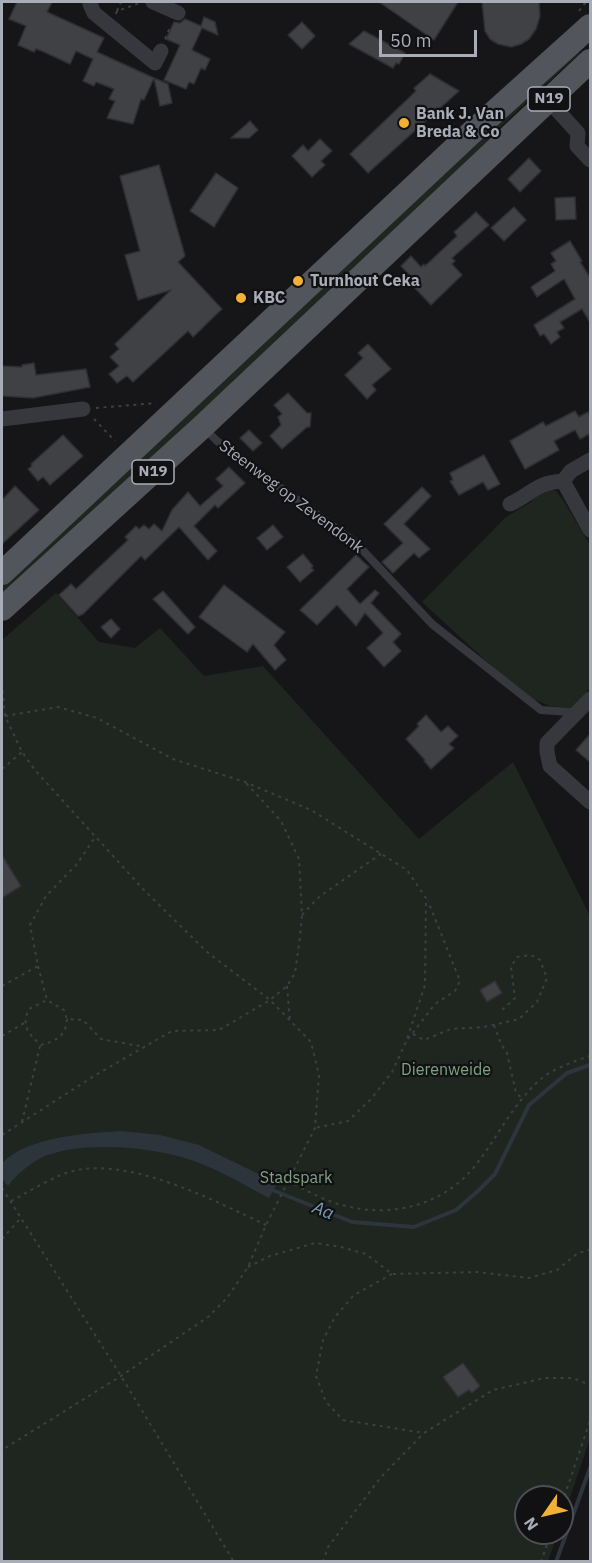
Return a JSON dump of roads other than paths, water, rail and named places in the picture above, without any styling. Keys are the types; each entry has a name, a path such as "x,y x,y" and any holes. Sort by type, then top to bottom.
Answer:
{"main road":[{"name":"N19","path":"2,573 420,180 591,26"},
{"name":"Steenweg op Zevendonk","path":"2,609 202,427 591,61"}],"street":[{"path":"91,2 91,10 155,63 161,51"},
{"path":"548,100 579,133 577,146 591,160"},
{"path":"2,419 83,409"},
{"path":"510,504 526,496 540,485 563,481 572,471 591,460"},
{"path":"563,481 591,530"},
{"path":"591,699 547,743 550,766 591,802"}],"lane":[{"name":"Steenweg op Zevendonk","path":"202,427 217,441 356,543 432,624 541,710 570,712 574,716"}],"waterway":[{"name":"Aa","path":"270,1189 352,1222 414,1227 456,1210 478,1191 495,1174 529,1105 567,1073 590,1065"},
{"path":"556,1562 590,1468"}],"place":[{"name":"Bank J. Van Breda & Co","path":"404,123"},
{"name":"Turnhout Ceka","path":"298,281"},
{"name":"KBC","path":"241,298"}],"park label":[{"name":"Dierenweide","path":"446,1070"},
{"name":"Stadspark","path":"296,1178"}]}
